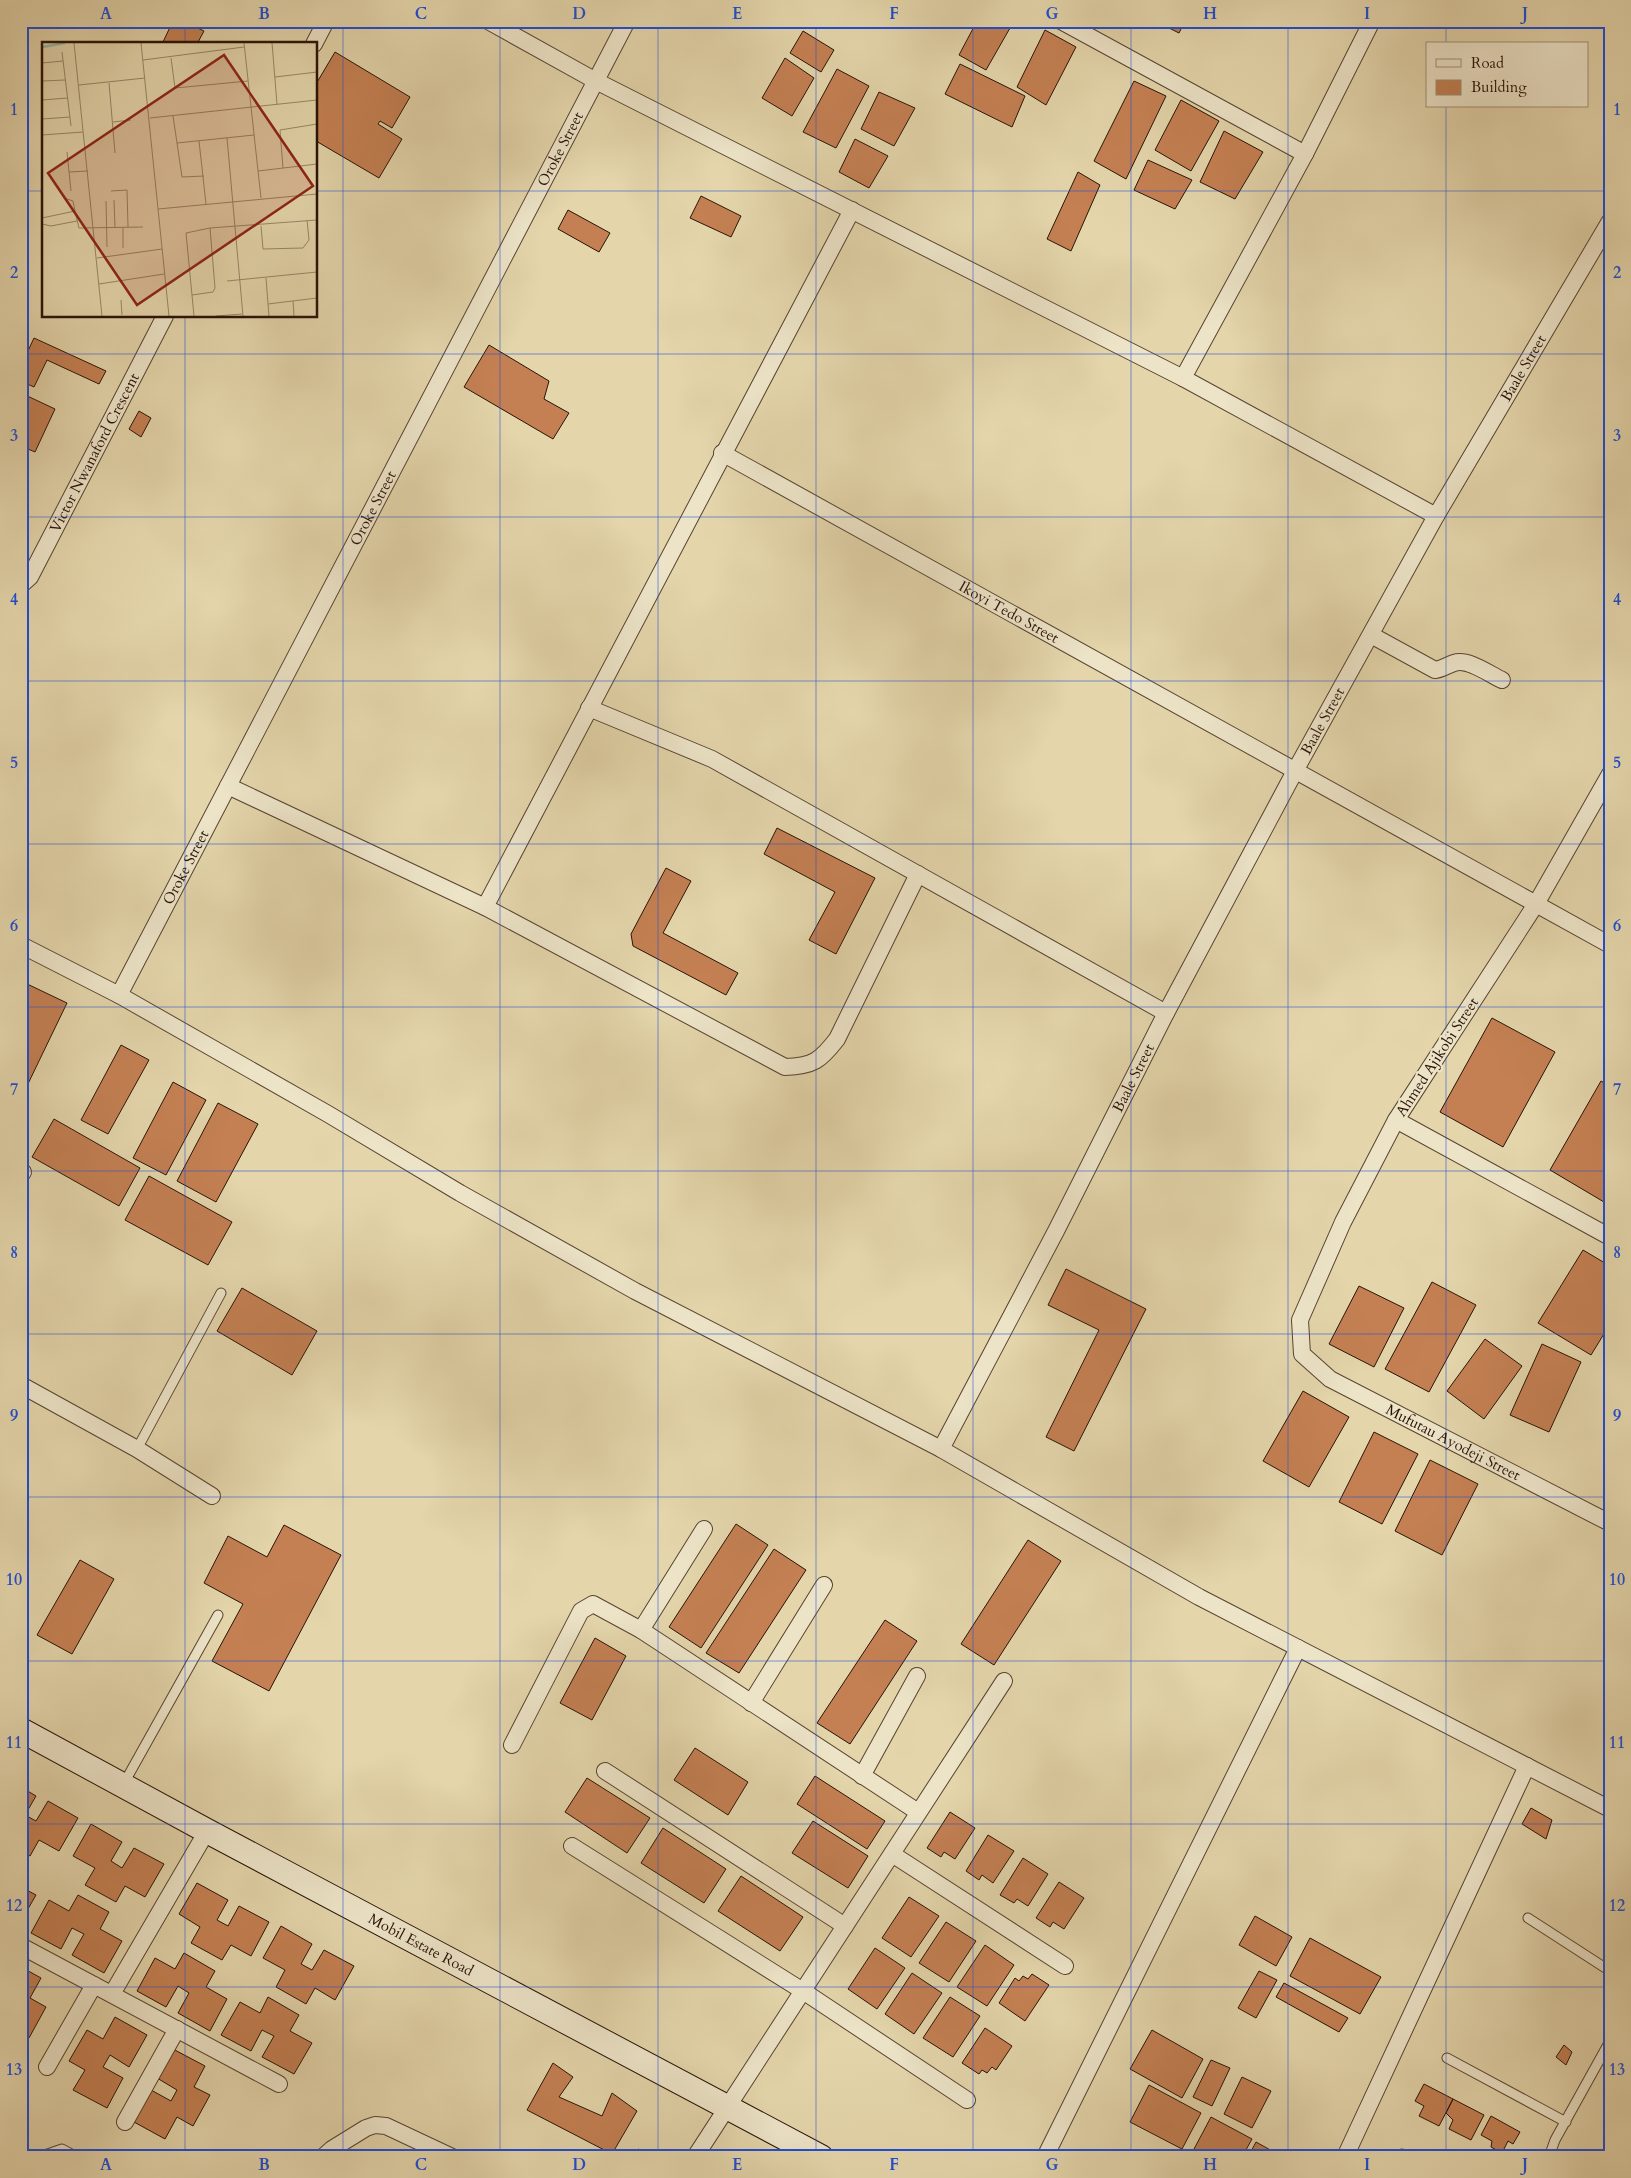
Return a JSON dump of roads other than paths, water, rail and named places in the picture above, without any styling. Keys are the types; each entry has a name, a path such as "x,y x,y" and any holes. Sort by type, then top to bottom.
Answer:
{"main road":[{"name":"Mobil Estate Road","path":"21,1730 207,1831 821,2157"}],"street":[{"path":"315,42 326,21"},
{"path":"488,21 596,81 1183,378 1436,516"},
{"name":"Oroke Street","path":"119,995 627,21"},
{"path":"1061,21 1305,154"},
{"path":"1183,378 1305,154 1372,21"},
{"path":"486,907 722,453 852,210"},
{"name":"Baale Street","path":"941,1449 1056,1231 1166,1013 1295,771 1436,516 1610,221"},
{"name":"Victor Nwanaford Crescent","path":"21,585 30,577 164,318"},
{"name":"Ikoyi Tedo Street","path":"722,453 1610,944"},
{"path":"1371,635 1435,670 1443,670 1454,663 1464,662 1502,680"},
{"path":"590,708 712,759 1166,1013"},
{"name":"Ahmed Ajikobi Street","path":"1302,1354 1300,1320 1343,1222 1396,1120 1536,904 1610,774"},
{"path":"228,786 486,907 786,1067 812,1064 837,1040 918,874"},
{"path":"21,945 119,995 328,1114 460,1193 627,1287 941,1449 1199,1597 1610,1809"},
{"path":"1396,1120 1610,1237"},
{"name":"Mufutau Ayodeji Street","path":"1302,1354 1330,1379 1610,1523"},
{"path":"21,1385 137,1449 212,1496"},
{"path":"641,1630 704,1529"},
{"path":"752,1703 824,1585"},
{"path":"512,1744 581,1611 593,1604 641,1630 918,1812"},
{"path":"1044,2157 1298,1648"},
{"path":"862,1776 917,1676"},
{"path":"694,2157 1004,1681"},
{"path":"1345,2157 1526,1766"},
{"path":"605,1771 845,1926"},
{"path":"112,1994 207,1831"},
{"path":"572,1846 803,1990 967,2100"},
{"path":"892,1854 1065,1966"},
{"path":"21,1946 279,2084"},
{"path":"48,2067 94,1985"},
{"path":"125,2122 177,2029"},
{"path":"323,2157 332,2148 375,2125 386,2126 452,2157"}],"lane":[{"path":"137,1449 221,1293"},
{"path":"122,1785 218,1615"},
{"path":"1528,1918 1610,1971"},
{"path":"1549,2157 1555,2140 1610,2041"},
{"path":"1447,2058 1566,2122"},
{"path":"38,2157 62,2149 77,2157"}]}
